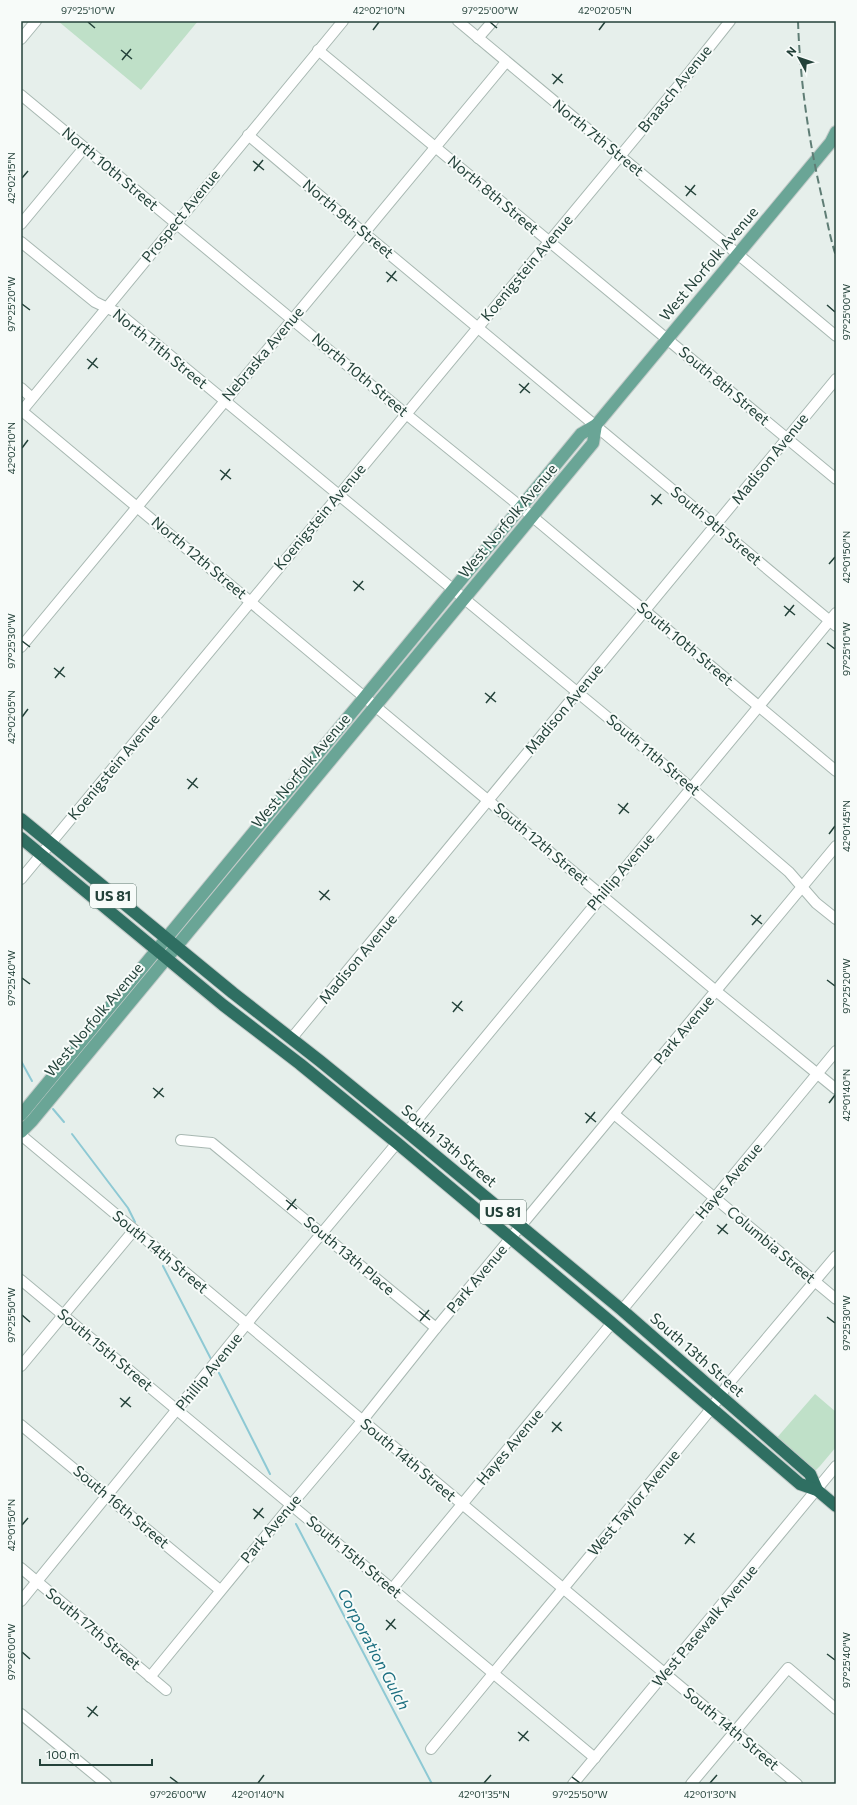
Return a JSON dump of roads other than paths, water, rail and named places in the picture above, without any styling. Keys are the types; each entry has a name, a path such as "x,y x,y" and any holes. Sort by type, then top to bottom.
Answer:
{"highway":[{"name":"US 81","path":"21,819 176,947"},
{"name":"US 81","path":"21,838 167,958"},
{"name":"South 13th Street","path":"176,947 407,1132 622,1310 810,1474 817,1490"},
{"name":"South 13th Street","path":"167,958 242,1020 300,1064 511,1238 800,1484 817,1490 836,1506"}],"main road":[{"name":"West Norfolk Avenue","path":"21,1115 581,434 596,425 835,140"},
{"name":"West Norfolk Avenue","path":"21,1134 464,598 533,517 593,443 596,425"}],"street":[{"path":"21,39 36,21"},
{"name":"Prospect Avenue","path":"21,412 175,223 343,21"},
{"name":"North 7th Street","path":"458,21 836,336"},
{"path":"478,38 493,21"},
{"name":"Braasch Avenue","path":"620,156 730,21"},
{"name":"North 8th Street","path":"318,50 668,339"},
{"name":"Nebraska Avenue","path":"21,647 506,62"},
{"name":"North 10th Street","path":"21,95 406,414 533,517"},
{"name":"North 9th Street","path":"248,135 364,234 596,425"},
{"path":"21,224 84,148"},
{"name":"Koenigstein Avenue","path":"21,879 620,156"},
{"name":"North 11th Street","path":"21,242 95,302 120,314 464,598"},
{"name":"South 8th Street","path":"668,339 836,479"},
{"name":"Madison Avenue","path":"292,1039 836,379"},
{"path":"21,388 32,398"},
{"name":"North 12th Street","path":"21,412 251,601 375,706"},
{"name":"South 9th Street","path":"596,425 715,526 834,620"},
{"name":"South 10th Street","path":"533,517 836,772"},
{"name":"South 11th Street","path":"464,598 789,872 816,903 836,919"},
{"name":"Phillip Avenue","path":"407,1132 758,706 834,620"},
{"name":"South 12th Street","path":"375,706 602,894 716,991 836,1089"},
{"name":"Park Avenue","path":"150,1677 220,1590 362,1421 436,1328 836,846"},
{"name":"Hayes Avenue","path":"622,1310 836,1052"},
{"name":"Columbia Street","path":"614,1114 836,1299"},
{"name":"South 14th Street","path":"21,1134 797,1784"},
{"name":"South 13th Place","path":"181,1140 212,1143 436,1328"},
{"name":"Phillip Avenue","path":"21,1601 37,1582 46,1568 397,1144"},
{"path":"21,1366 134,1230"},
{"name":"West Taylor Avenue","path":"431,1749 721,1397 729,1383 836,1256"},
{"name":"South 15th Street","path":"21,1280 595,1758"},
{"name":"Hayes Avenue","path":"392,1589 612,1323"},
{"name":"South 16th Street","path":"21,1425 220,1590"},
{"name":"West Pasewalk Avenue","path":"573,1784 836,1466"},
{"name":"South 17th Street","path":"21,1568 166,1690"},
{"path":"691,1784 788,1668 836,1709"},
{"path":"21,1714 106,1784"}],"waterway":[{"name":"Corporation Gulch","path":"21,1061 32,1081"},
{"name":"Corporation Gulch","path":"53,1109 64,1122"},
{"name":"Corporation Gulch","path":"72,1134 128,1208 135,1222"},
{"name":"Corporation Gulch","path":"163,1266 212,1361"},
{"name":"Corporation Gulch","path":"219,1373 270,1474"},
{"name":"Corporation Gulch","path":"296,1524 432,1784"}],"railway":[{"path":"798,21 803,90 809,135 836,256"}]}
